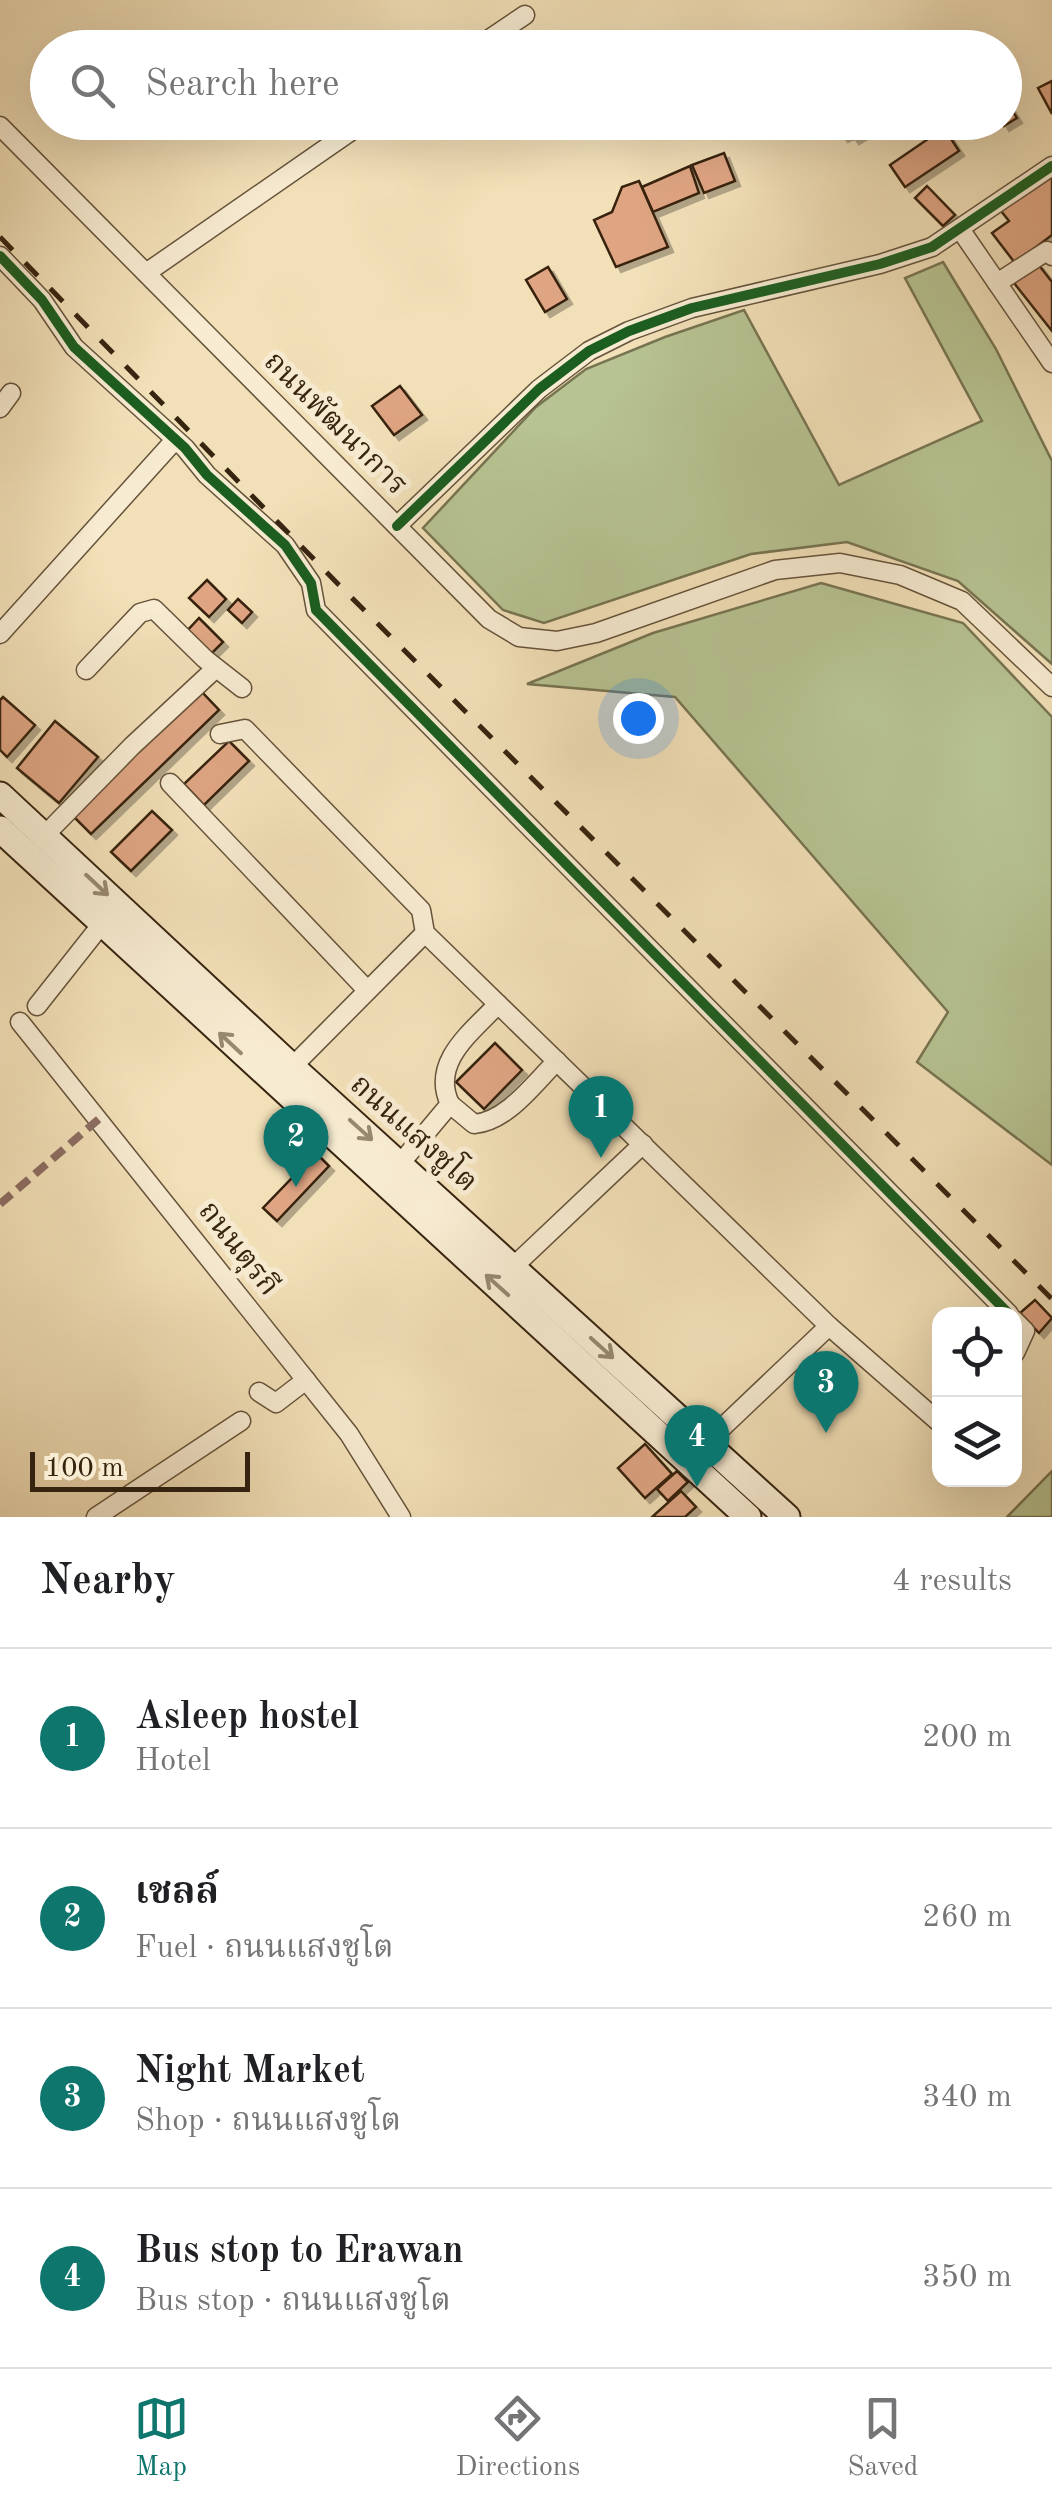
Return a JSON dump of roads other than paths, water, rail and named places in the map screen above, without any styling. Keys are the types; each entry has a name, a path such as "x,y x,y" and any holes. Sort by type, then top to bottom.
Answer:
{"main road":[{"name":"ถนนแสงชูโต","path":"0,795 282,1074 455,1232 748,1517"},
{"name":"ถนนแสงชูโต","path":"0,829 101,925 400,1165 455,1232 513,1267 787,1517"}],"street":[{"path":"503,30 526,15"},
{"name":"ถนนพัฒนาการ","path":"0,126 489,619 519,637 557,641 596,633 775,570 840,562 900,575 962,600 1052,687"},
{"path":"146,273 338,140"},
{"path":"397,526 539,389 589,351 628,331 692,308 880,264 932,247 1052,166"},
{"path":"960,229 1052,363"},
{"path":"997,283 1050,251"},
{"path":"0,256 42,300 74,347 285,545 312,582 316,610 1002,1307"},
{"path":"0,634 174,441"},
{"path":"86,670 148,609 160,612 216,668 242,688"},
{"path":"44,836 216,668"},
{"path":"220,734 246,729 421,910 426,934 829,1326 932,1416"},
{"path":"170,784 367,990"},
{"path":"37,1006 101,925"},
{"path":"282,1074 426,934"},
{"path":"498,1004 455,1050 447,1065 444,1090 450,1104 474,1124 492,1120 557,1061"},
{"name":"ถนนตุรกี","path":"20,1022 349,1434 401,1517"},
{"path":"400,1165 450,1104"},
{"path":"513,1267 643,1144"},
{"path":"706,1444 829,1326"},
{"path":"259,1392 276,1402 306,1380"},
{"path":"96,1517 241,1421"}],"railway":[{"path":"0,237 339,585 1052,1299"}],"place":[{"name":"Asleep hostel","path":"601,1158"},
{"name":"เชลล์","path":"296,1187"},
{"name":"Night Market","path":"826,1433"},
{"name":"Bus stop to Erawan","path":"697,1487"}]}
